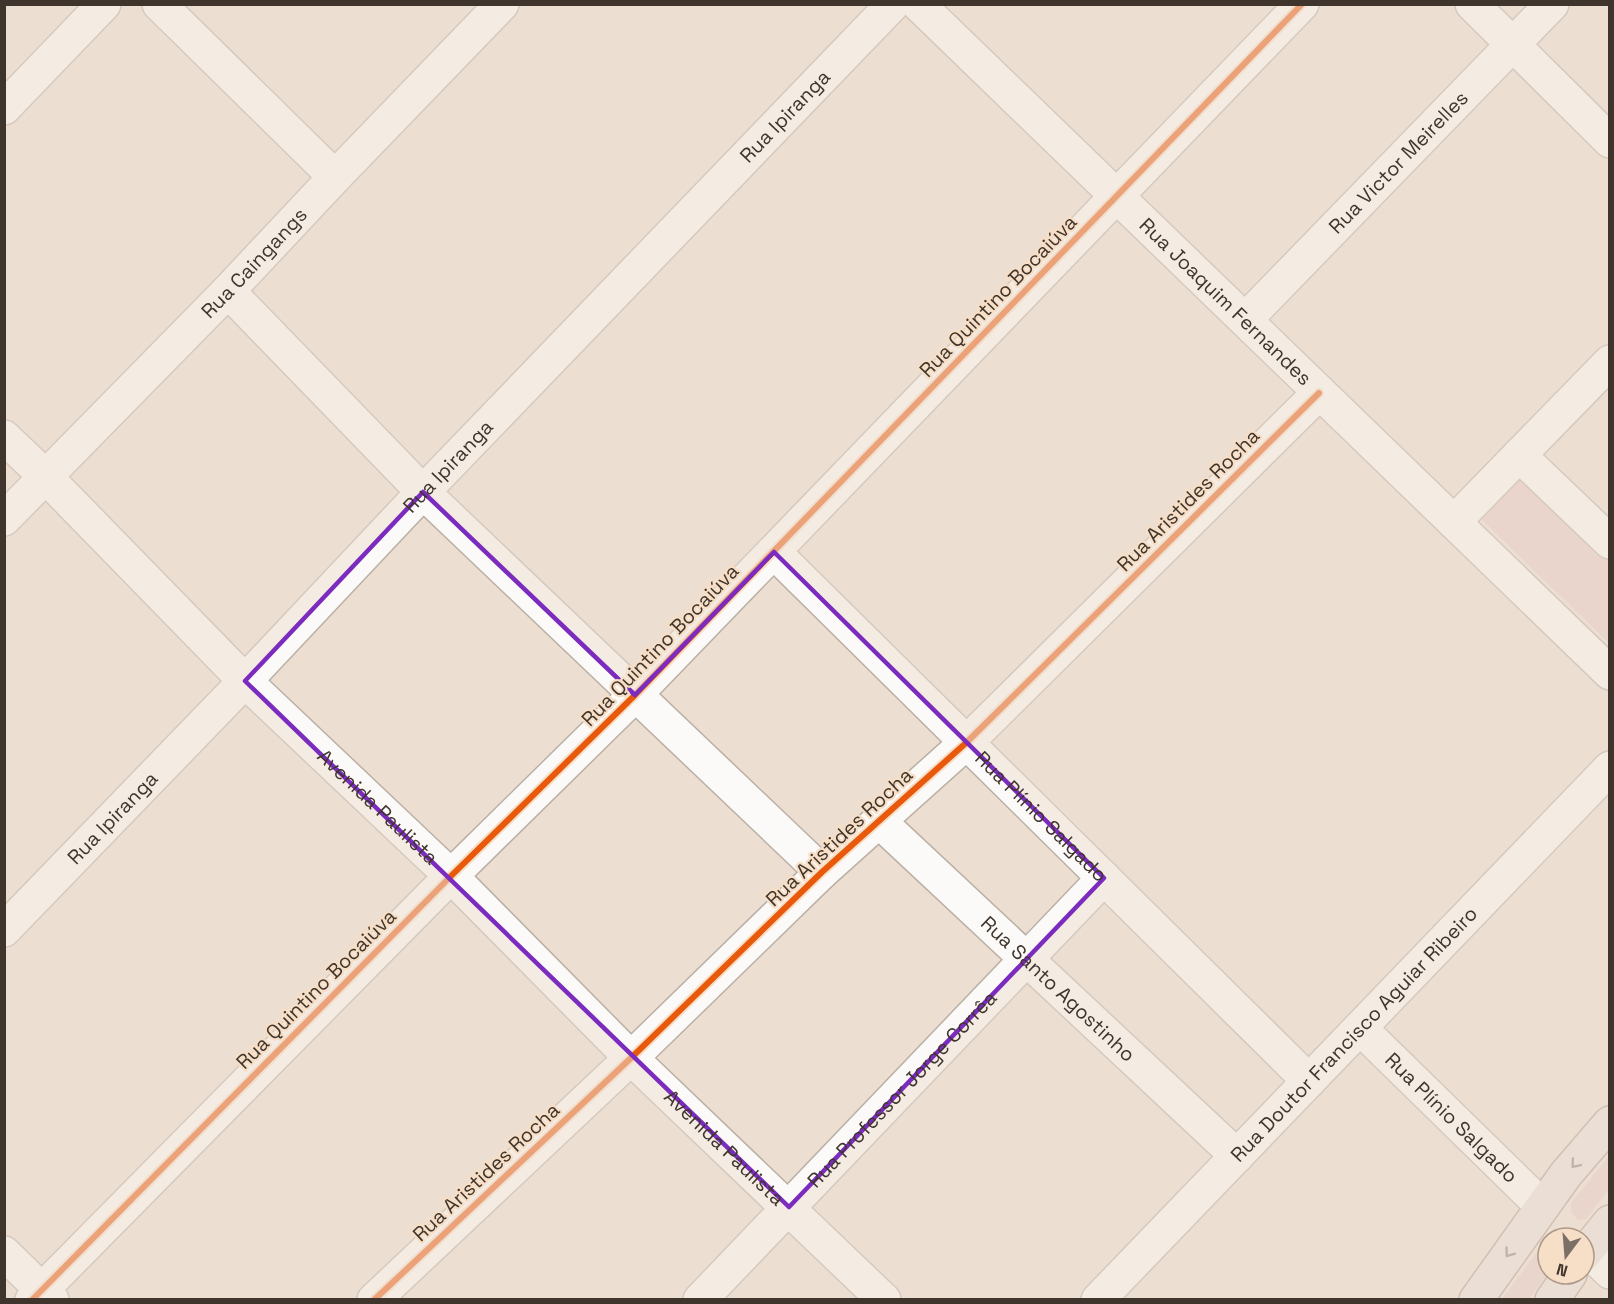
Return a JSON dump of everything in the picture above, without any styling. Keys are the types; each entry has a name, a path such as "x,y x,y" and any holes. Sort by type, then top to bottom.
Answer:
{"main road":[{"path":"1476,1299 1566,1174 1610,1123"},
{"path":"1596,1247 1610,1222"},
{"path":"1552,1299 1565,1286"}],"street":[{"path":"4,108 104,4"},
{"path":"159,4 335,177"},
{"name":"Rua Caingangs","path":"4,519 228,291 502,4"},
{"name":"Rua Ipiranga","path":"4,930 893,4"},
{"name":"Rua Joaquim Fernandes","path":"918,4 1610,673"},
{"name":"Rua Quintino Bocaiúva","path":"42,1296 451,876 635,695 1302,4"},
{"path":"1472,4 1610,141"},
{"name":"Rua Victor Meirelles","path":"1245,320 1552,4"},
{"path":"228,291 423,492 822,872"},
{"path":"1454,522 1610,362"},
{"name":"Rua Aristides Rocha","path":"374,1299 631,1058 822,872 967,742 1319,393"},
{"name":"Avenida Paulista","path":"4,437 245,681 451,876 631,1058 884,1299"},
{"path":"1519,455 1610,542"},
{"name":"Rua Plínio Salgado","path":"774,552 1309,1081"},
{"name":"Rua Doutor Francisco Aguiar Ribeiro","path":"1098,1299 1610,768"},
{"name":"Rua Santo Agostinho","path":"880,822 1237,1156"},
{"name":"Rua Professor Jorge Corrêa","path":"700,1299 1104,878"},
{"name":"Rua Plínio Salgado","path":"1360,1028 1542,1206"},
{"path":"4,1253 42,1296"}],"highlighted area":[{"path":"423,492 635,695 774,552 1104,878 789,1207 245,681"}],"shaded area":[{"path":"1524,474 1609,557 1609,643 1481,519"},
{"path":"1609,1156 1609,1190 1586,1219 1578,1220 1571,1212 1571,1203"},
{"path":"1536,1253 1536,1286 1538,1286 1529,1299 1502,1299"}],"cycle path":[{"path":"32,1300 451,876 635,695 1302,4"},
{"path":"374,1300 631,1058 822,872 967,742 1319,393"}]}
